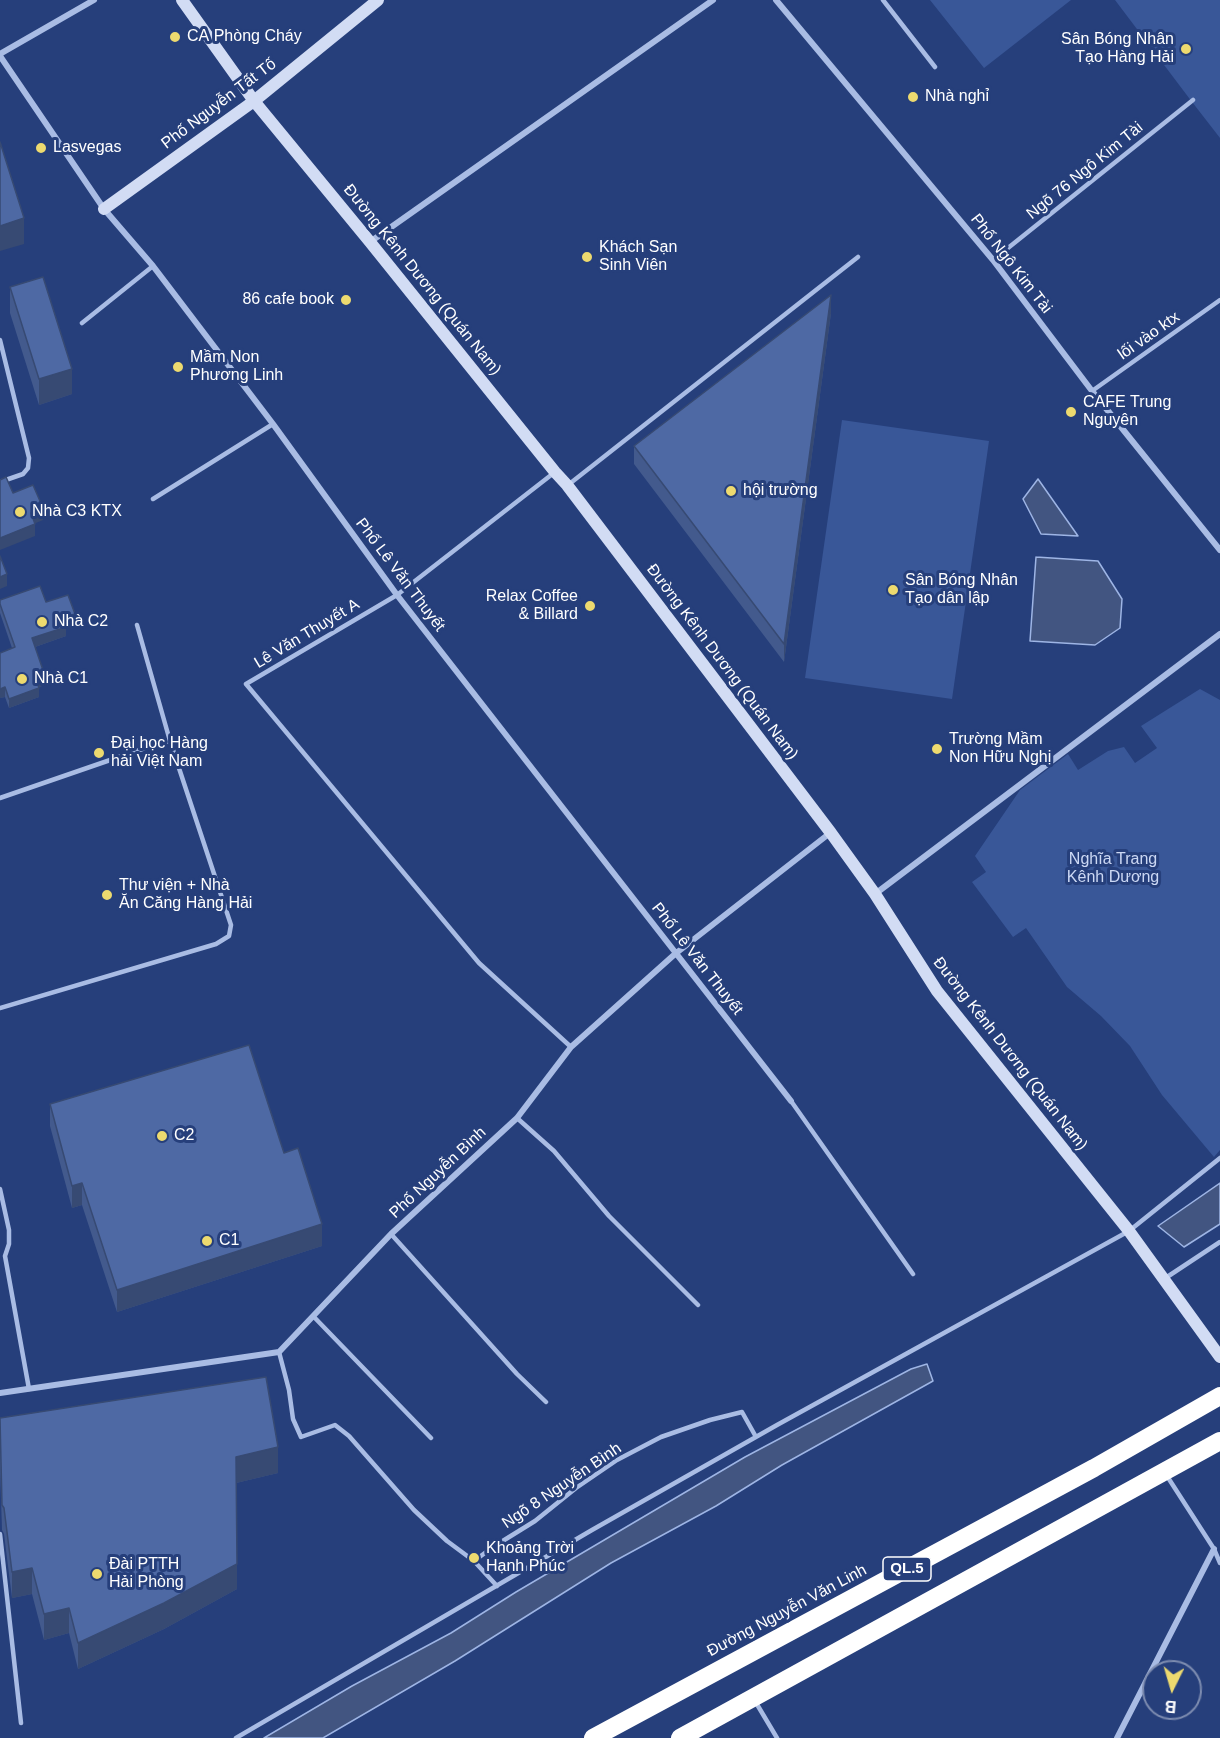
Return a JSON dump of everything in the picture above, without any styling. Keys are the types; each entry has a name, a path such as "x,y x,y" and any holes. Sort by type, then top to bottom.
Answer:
{"highway":[{"name":"Đường Nguyễn Văn Linh","path":"593,1738 1083,1474 1220,1396"},
{"name":"QL.5","path":"680,1738 1220,1441"}],"street":[{"name":"Phố Lê Văn Thuyết","path":"94,0 0,55 104,209 153,266 273,424 397,595 791,1101"},
{"name":"Đường Kênh Dương (Quán Nam)","path":"182,0 254,101 567,485 831,833 875,894 937,991 1129,1231 1220,1357"},
{"name":"Phố Nguyễn Tất Tố","path":"104,209 254,101 378,0"},
{"path":"370,242 713,0"},
{"name":"Phố Ngô Kim Tài","path":"776,0 993,260 1092,391 1220,550"},
{"path":"875,894 1220,634"},
{"name":"Phố Nguyễn Bình","path":"279,1352 391,1234 517,1118 571,1047 675,954 831,833"},
{"path":"0,1393 279,1352"},
{"path":"1117,1738 1214,1549"}],"lane":[{"path":"883,0 935,67"},
{"name":"Ngõ 76 Ngô Kim Tài","path":"993,260 1193,100"},
{"path":"567,485 858,257"},
{"path":"82,323 153,266"},
{"name":"lối vào ktx","path":"1092,391 1220,300"},
{"path":"0,340 29,458 28,468 23,474 0,482"},
{"path":"153,499 273,424"},
{"name":"Lê Văn Thuyết A","path":"555,472 397,595 246,684 479,963 571,1047"},
{"path":"0,1008 216,944 229,936 231,925 171,741 137,625"},
{"path":"0,798 171,741"},
{"path":"791,1101 913,1274"},
{"path":"517,1118 554,1151 609,1216 698,1305"},
{"path":"236,1738 756,1437 1129,1231 1220,1158"},
{"path":"0,1189 8,1223 9,1244 5,1256 30,1389"},
{"path":"0,1225 8,1223"},
{"path":"391,1234 517,1374 546,1402"},
{"path":"1164,1279 1220,1242"},
{"path":"0,1251 5,1256"},
{"path":"314,1317 431,1438"},
{"path":"279,1352 289,1390 293,1419 301,1437 335,1425 349,1436 414,1510 447,1541 474,1561 497,1586"},
{"name":"Ngõ 8 Nguyễn Bình","path":"474,1561 535,1521 576,1488 617,1460 661,1437 742,1412 756,1437"},
{"path":"1164,1472 1214,1549 1220,1563"},
{"path":"0,1534 21,1723"},
{"path":"754,1698 777,1738"}],"green space":[{"path":"930,0 1071,0 984,68"},
{"name":"Sân Bóng Nhân Tạo Hàng Hải","path":"1115,0 1220,0 1220,138 1189,98"},
{"name":"Sân Bóng Nhân Tạo dân lập","path":"842,420 989,441 952,699 805,678"},
{"name":"Nghĩa Trang Kênh Dương","path":"1200,689 1220,700 1220,1150 1214,1157 1162,1095 1130,1046 1101,1016 1067,987 1026,928 1013,937 972,882 986,872 975,856 1020,790 1068,754 1078,770 1108,751 1124,747 1135,763 1157,748 1141,726"}],"shaded area":[{"path":"1038,479 1078,536 1041,534 1023,499"},
{"path":"1036,557 1098,561 1122,599 1120,628 1095,645 1030,641"},
{"path":"1220,1183 1220,1224 1184,1247 1158,1226"},
{"path":"927,1364 933,1381 782,1465 716,1506 611,1563 455,1661 323,1738 264,1738 352,1686 451,1633 745,1457 911,1369"}],"building":[{"path":"0,142 24,218 0,226"},
{"path":"43,277 72,369 39,379 10,287"},
{"name":"hội trường","path":"831,295 784,644 634,446"},
{"name":"Nhà C3 KTX","path":"6,477 13,493 33,485 43,508 31,513 35,524 0,538 0,480"},
{"path":"0,556 7,574 0,577"},
{"path":"40,586 46,602 68,595 75,614 63,618 66,627 32,638 45,676 36,679 39,688 9,699 5,687 0,689 0,653 15,647 0,600"},
{"path":"249,1045 284,1153 298,1148 322,1224 117,1290 82,1183 72,1186 50,1104"},
{"name":"Đài PTTH Hải Phòng","path":"266,1377 278,1447 236,1457 237,1564 164,1603 78,1643 69,1608 44,1614 32,1568 12,1572 2,1505 0,1418"}],"place":[{"name":"CA Phòng Cháy","path":"175,37"},
{"name":"Sân Bóng Nhân Tạo Hàng Hải","path":"1186,49"},
{"name":"Nhà nghỉ","path":"913,97"},
{"name":"Lasvegas","path":"41,148"},
{"name":"Khách Sạn Sinh Viên","path":"587,257"},
{"name":"86 cafe book","path":"346,300"},
{"name":"Mầm Non Phương Linh","path":"178,367"},
{"name":"CAFE Trung Nguyên","path":"1071,412"},
{"name":"hội trường","path":"731,491"},
{"name":"Nhà C3 KTX","path":"20,512"},
{"name":"Sân Bóng Nhân Tạo dân lập","path":"893,590"},
{"name":"Relax Coffee & Billard","path":"590,606"},
{"name":"Nhà C2","path":"42,622"},
{"name":"Nhà C1","path":"22,679"},
{"name":"Trường Mầm Non Hữu Nghị","path":"937,749"},
{"name":"Đại học Hàng hải Việt Nam","path":"99,753"},
{"name":"Thư viện + Nhà Ăn Căng Hàng Hải","path":"107,895"},
{"name":"C2","path":"162,1136"},
{"name":"C1","path":"207,1241"},
{"name":"Khoảng Trời Hạnh Phúc","path":"474,1558"},
{"name":"Đài PTTH Hải Phòng","path":"97,1574"}]}
